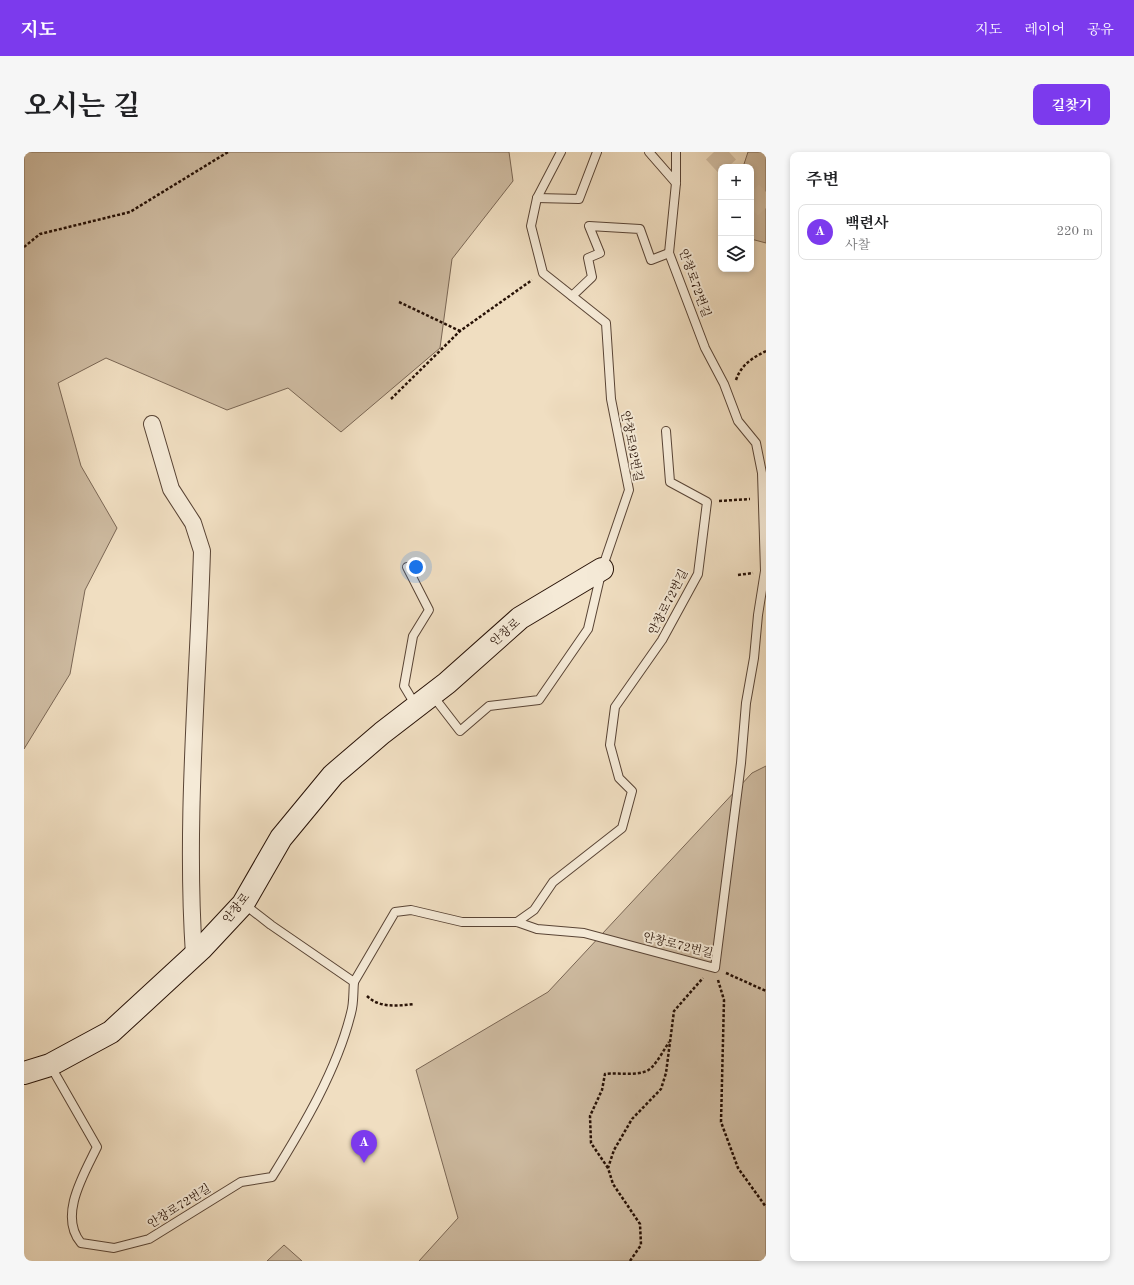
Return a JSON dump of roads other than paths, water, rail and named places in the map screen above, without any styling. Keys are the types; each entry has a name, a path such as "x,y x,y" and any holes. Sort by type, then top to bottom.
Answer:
{"street":[{"path":"152,424 171,489 193,523 202,551 194,740 190,897 194,955"},
{"name":"안창로","path":"24,1073 50,1065 111,1032 194,955 243,904 281,838 333,775 424,701 520,618 602,569"}],"lane":[{"path":"561,152 536,198 579,199 597,152"},
{"path":"649,152 676,183"},
{"name":"안창로72번길","path":"50,1065 97,1147 76,1193 72,1219 74,1235 81,1243 114,1248 149,1239 241,1182 272,1177 291,1146 332,1067 352,1012 354,982 395,912 411,910 462,922 517,922 537,929 584,934 715,968 741,763 746,703 754,658 758,615 765,571 762,473 756,443 738,421 728,394 705,348 694,315 669,254 676,183 676,152"},
{"name":"안창로92번길","path":"424,701 460,731 489,706 539,700 588,629 602,569 629,490 611,399 606,323 543,272 531,226 536,198"},
{"path":"572,296 592,277 588,258 600,253 589,226 640,229 650,260 669,254"},
{"name":"안창로72번길","path":"517,922 534,910 553,882 622,828 632,792 619,778 610,745 615,707 662,640 698,574 707,502 670,482 666,431"},
{"path":"407,567 429,610 413,636 404,686 424,701"},
{"path":"243,904 354,982"}],"tunnel":[{"path":"714,152 725,164"},
{"path":"754,195 766,208"}],"place":[{"name":"백련사","path":"364,1163"}]}
